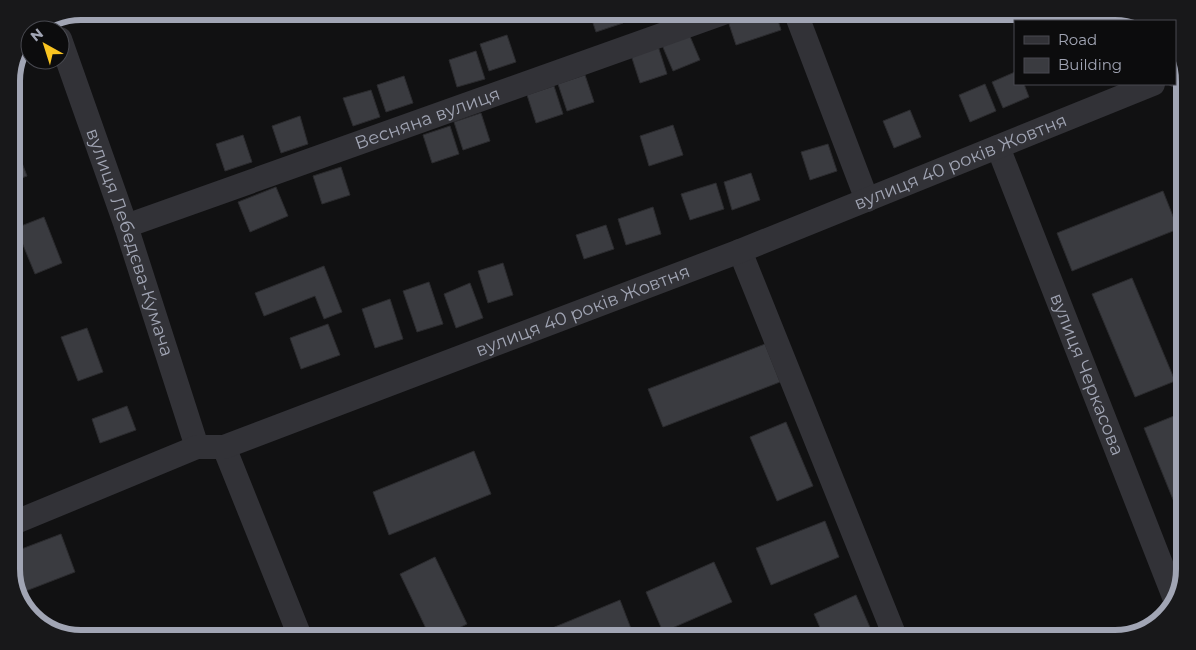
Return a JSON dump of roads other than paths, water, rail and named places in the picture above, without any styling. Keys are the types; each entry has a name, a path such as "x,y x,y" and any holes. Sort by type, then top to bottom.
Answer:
{"street":[{"name":"Весняна вулиця","path":"126,226 704,20"},
{"path":"798,20 867,200"},
{"name":"вулиця Лебедєва-Кумача","path":"70,67 126,226 197,448"},
{"name":"вулиця 40 років Жовтня","path":"20,520 197,448 224,447 740,251 1151,85"},
{"name":"вулиця Черкасова","path":"998,147 1172,592"},
{"path":"740,251 892,630"},
{"path":"224,447 297,630"}]}
